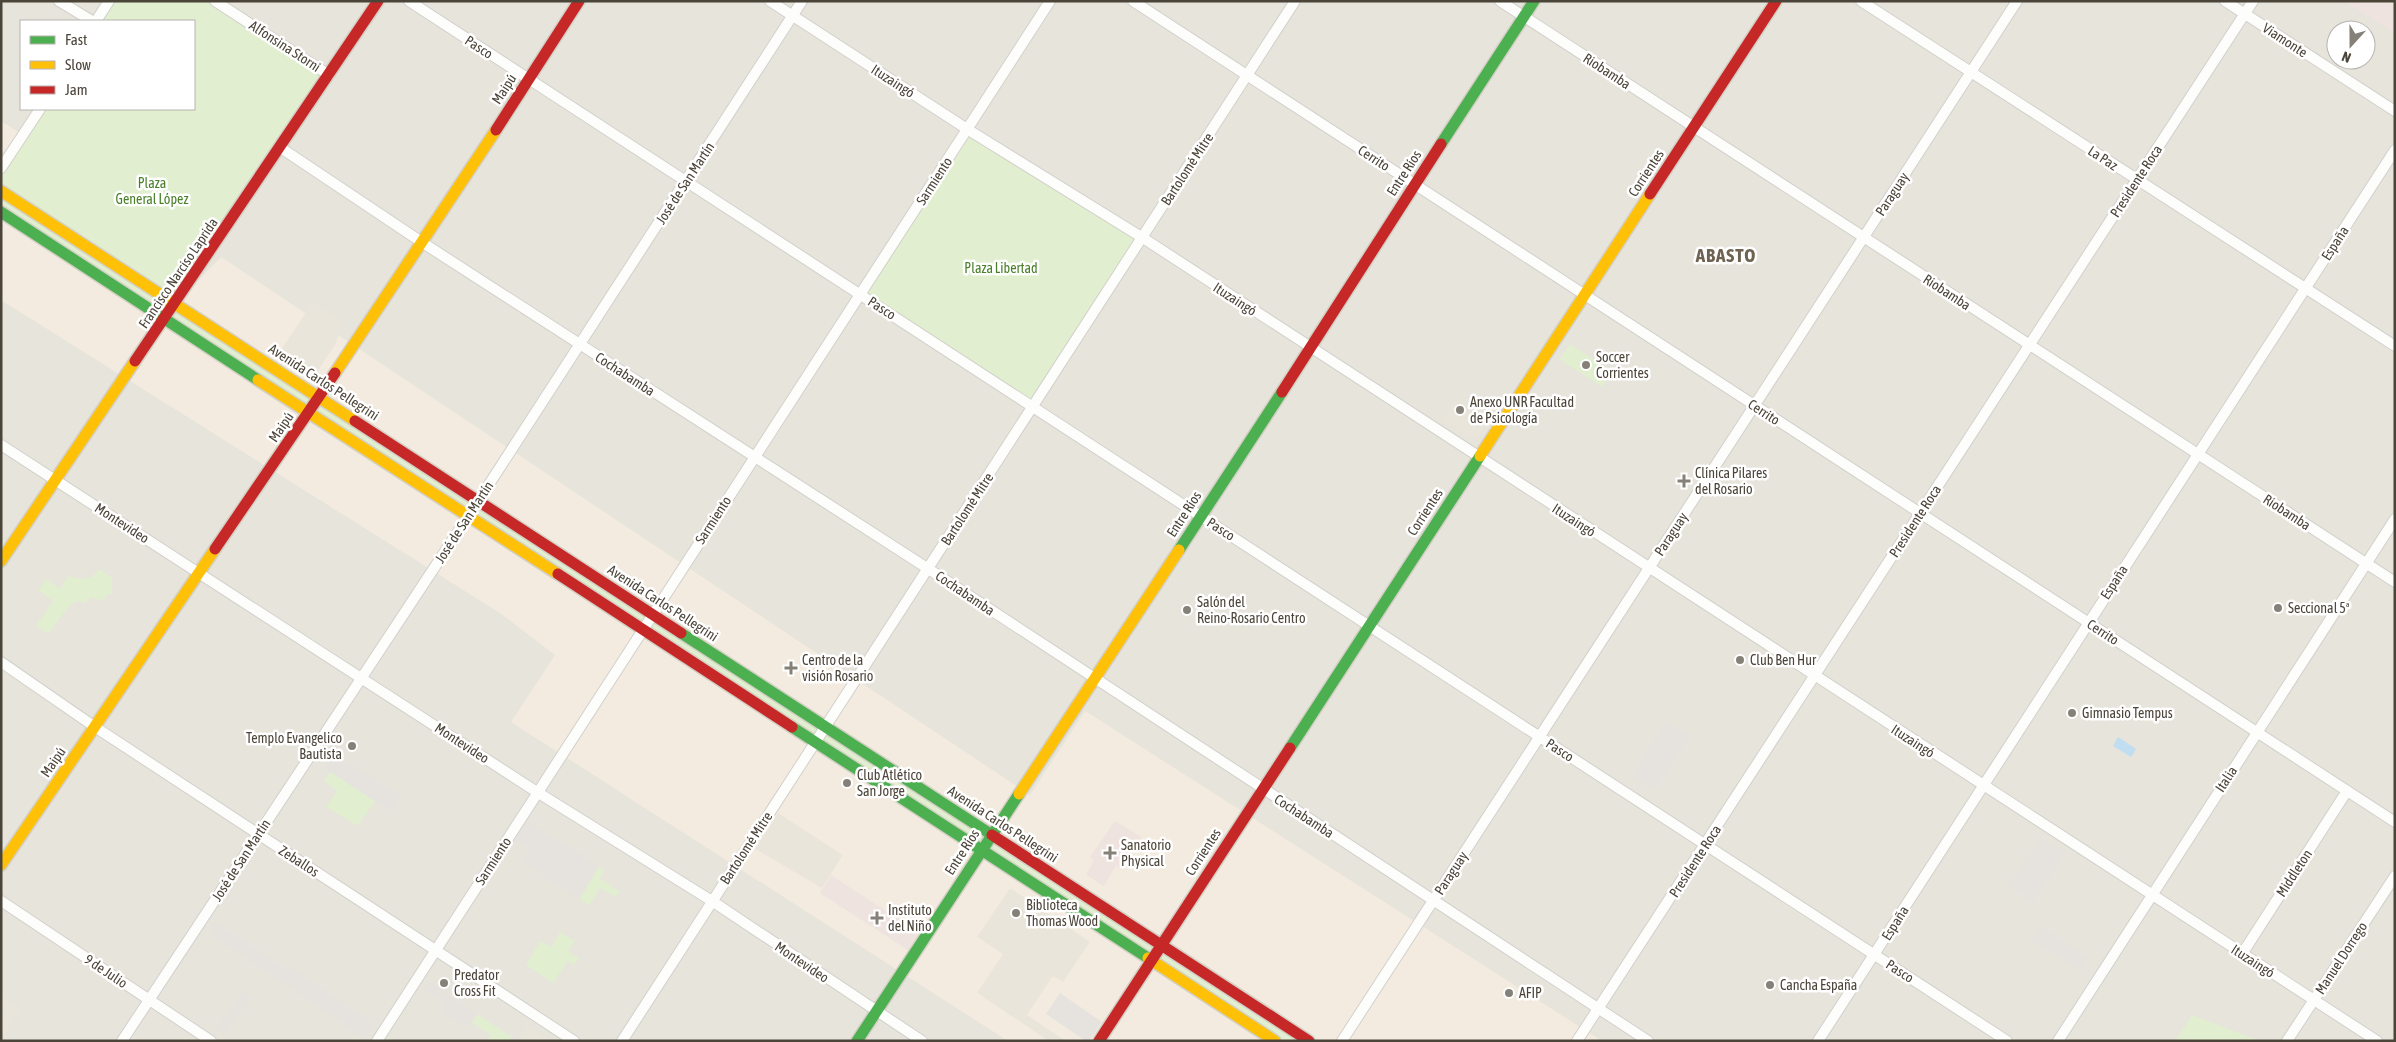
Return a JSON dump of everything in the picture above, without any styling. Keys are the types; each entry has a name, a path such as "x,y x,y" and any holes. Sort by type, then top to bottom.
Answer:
{"main road":[{"name":"Francisco Narciso Laprida","path":"1,561 176,304 378,1"},
{"name":"Maipú","path":"1,865 423,243 579,1"},
{"name":"Entre Ríos","path":"857,1041 1093,678 1201,516 1308,347 1534,1"},
{"name":"Corrientes","path":"1099,1041 1160,944 1776,1"},
{"name":"Avenida Carlos Pellegrini","path":"1,190 1309,1041"},
{"path":"1,212 1275,1041"}],"street":[{"path":"60,1 90,20"},
{"path":"97,20 109,1"},
{"name":"Alfonsina Storni","path":"215,1 329,75"},
{"name":"Pasco","path":"409,1 2007,1041"},
{"name":"Ituzaingó","path":"770,1 967,129 1143,238 1814,677 2377,1041"},
{"name":"José de San Martín","path":"122,1041 478,501 802,1"},
{"name":"Sarmiento","path":"377,1041 1050,1"},
{"name":"Cerrito","path":"1133,1 2395,822"},
{"name":"Bartolomé Mitre","path":"622,1041 824,726 1033,408 1295,1"},
{"name":"Riobamba","path":"1500,1 2395,582"},
{"name":"La Paz","path":"1861,1 2395,346"},
{"name":"Paraguay","path":"1342,1041 2017,1"},
{"name":"Viamonte","path":"2225,1 2395,111"},
{"name":"Presidente Roca","path":"1577,1041 2253,1"},
{"path":"1,168 39,110"},
{"name":"Cochabamba","path":"281,148 579,345 928,568 1648,1041"},
{"name":"España","path":"1818,1041 2395,150"},
{"name":"Montevideo","path":"1,445 537,792 712,901 922,1041"},
{"name":"Italia","path":"2058,1041 2395,519"},
{"name":"Zeballos","path":"1,662 95,727 574,1041"},
{"name":"Middleton","path":"2242,954 2347,791"},
{"name":"Manuel Dorrego","path":"2287,1041 2395,876"},
{"name":"9 de Julio","path":"1,901 211,1041"}],"shaded area":[{"path":"1,1 2395,1 2395,1041 1,1041"},
{"path":"2345,1 2395,1 2395,33 2376,20"},
{"path":"1,121 23,135 2,153 175,304 221,257 1030,795 1085,711 1602,1041 1008,1041 511,722 555,655 500,613 1,300"},
{"path":"313,302 343,322 335,345 312,379 277,356"},
{"name":"Anexo UNR Facultad de Psicología","path":"1456,400 1488,422 1477,437 1469,439 1442,420"},
{"path":"1666,721 1689,736 1655,790 1632,776"},
{"path":"333,753 402,797 391,811 324,768"},
{"path":"778,813 843,855 822,888 755,849"},
{"name":"Sanatorio Physical","path":"1115,821 1141,837 1130,854 1127,852 1119,867 1116,865 1104,886 1086,875 1094,861 1090,857"},
{"path":"527,822 597,865 578,898 522,861 530,849 516,839"},
{"path":"2040,837 2065,853 2033,902 2008,886"},
{"name":"Instituto del Niño","path":"831,875 919,933 908,950 820,893"},
{"path":"1010,888 1090,942 1063,982 1053,976 1027,1015 1066,1041 1049,1041 977,993 1003,954 977,937"},
{"path":"215,922 288,970 291,967 375,1025 366,1039 209,933"},
{"path":"2040,926 2090,958 2081,971 2031,939"},
{"path":"429,982 477,1014 467,1027 442,1012 446,1004 424,989"},
{"path":"244,992 251,997 225,1034 216,1028"},
{"path":"1060,993 1102,1022 1089,1041 1086,1041 1046,1014"},
{"path":"1,997 21,1009 5,1035 1,1033"},
{"path":"527,1026 543,1037 541,1041 518,1041"}],"green space":[{"name":"Plaza General López","path":"109,1 215,1 329,75 176,304 1309,1041 1275,1041 1,212 1,168 39,110 195,110 195,20 97,20"},
{"name":"Plaza Libertad","path":"967,129 1143,238 1033,407 861,295"},
{"name":"Soccer Corrientes","path":"1570,344 1612,371 1602,387 1559,359"},
{"path":"99,569 112,578 112,594 107,594 102,601 92,597 84,603 77,601 71,604 48,634 36,625 53,601 38,590 46,579 60,589 68,576 89,578"},
{"path":"330,771 375,801 358,826 326,807 337,791 324,781"},
{"path":"599,867 605,870 600,878 619,891 616,897 600,888 589,906 580,899"},
{"path":"560,932 575,941 568,951 579,959 574,965 568,961 553,983 526,965 540,941 551,947"},
{"path":"477,1014 512,1037 509,1041 487,1041 490,1035 471,1022"},
{"path":"2192,1015 2255,1039 2258,1041 2175,1041"}],"water":[{"path":"2118,737 2136,749 2131,757 2113,746"}],"traffic: fast":[{"path":"1441,144 1534,1"},
{"path":"1,212 258,380"},
{"path":"1179,550 1282,392"},
{"path":"1290,748 1480,456"},
{"path":"681,633 992,835"},
{"path":"792,727 1148,958"},
{"path":"857,1041 1019,794"}],"traffic: slow":[{"path":"335,373 496,130"},
{"path":"1,191 355,421"},
{"path":"1480,456 1650,194"},
{"path":"1,561 135,361"},
{"path":"258,380 558,574"},
{"path":"1,865 215,549"},
{"path":"1019,794 1179,550"},
{"path":"1148,958 1275,1041"}],"traffic: jam":[{"path":"135,361 378,1"},
{"path":"496,130 579,1"},
{"path":"1650,194 1776,1"},
{"path":"1282,392 1441,144"},
{"path":"215,549 335,373"},
{"path":"355,421 681,633"},
{"path":"558,574 792,727"},
{"path":"1099,1041 1290,748"},
{"path":"992,835 1309,1041"}],"place":[{"name":"Soccer Corrientes","path":"1586,365"},
{"name":"Anexo UNR Facultad de Psicología","path":"1460,410"},
{"name":"Clínica Pilares del Rosario","path":"1684,481"},
{"name":"Seccional 5ª","path":"2278,608"},
{"name":"Salón del Reino-Rosario Centro","path":"1187,610"},
{"name":"Club Ben Hur","path":"1740,660"},
{"name":"Centro de la visión Rosario","path":"791,668"},
{"name":"Gimnasio Tempus","path":"2072,713"},
{"name":"Templo Evangelico Bautista","path":"352,746"},
{"name":"Club Atlético San Jorge","path":"847,783"},
{"name":"Sanatorio Physical","path":"1110,853"},
{"name":"Biblioteca Thomas Wood","path":"1016,913"},
{"name":"Instituto del Niño","path":"877,918"},
{"name":"Predator Cross Fit","path":"444,983"},
{"name":"Cancha España","path":"1770,985"},
{"name":"AFIP","path":"1509,993"}],"district":[{"name":"ABASTO","path":"1726,255"}]}
